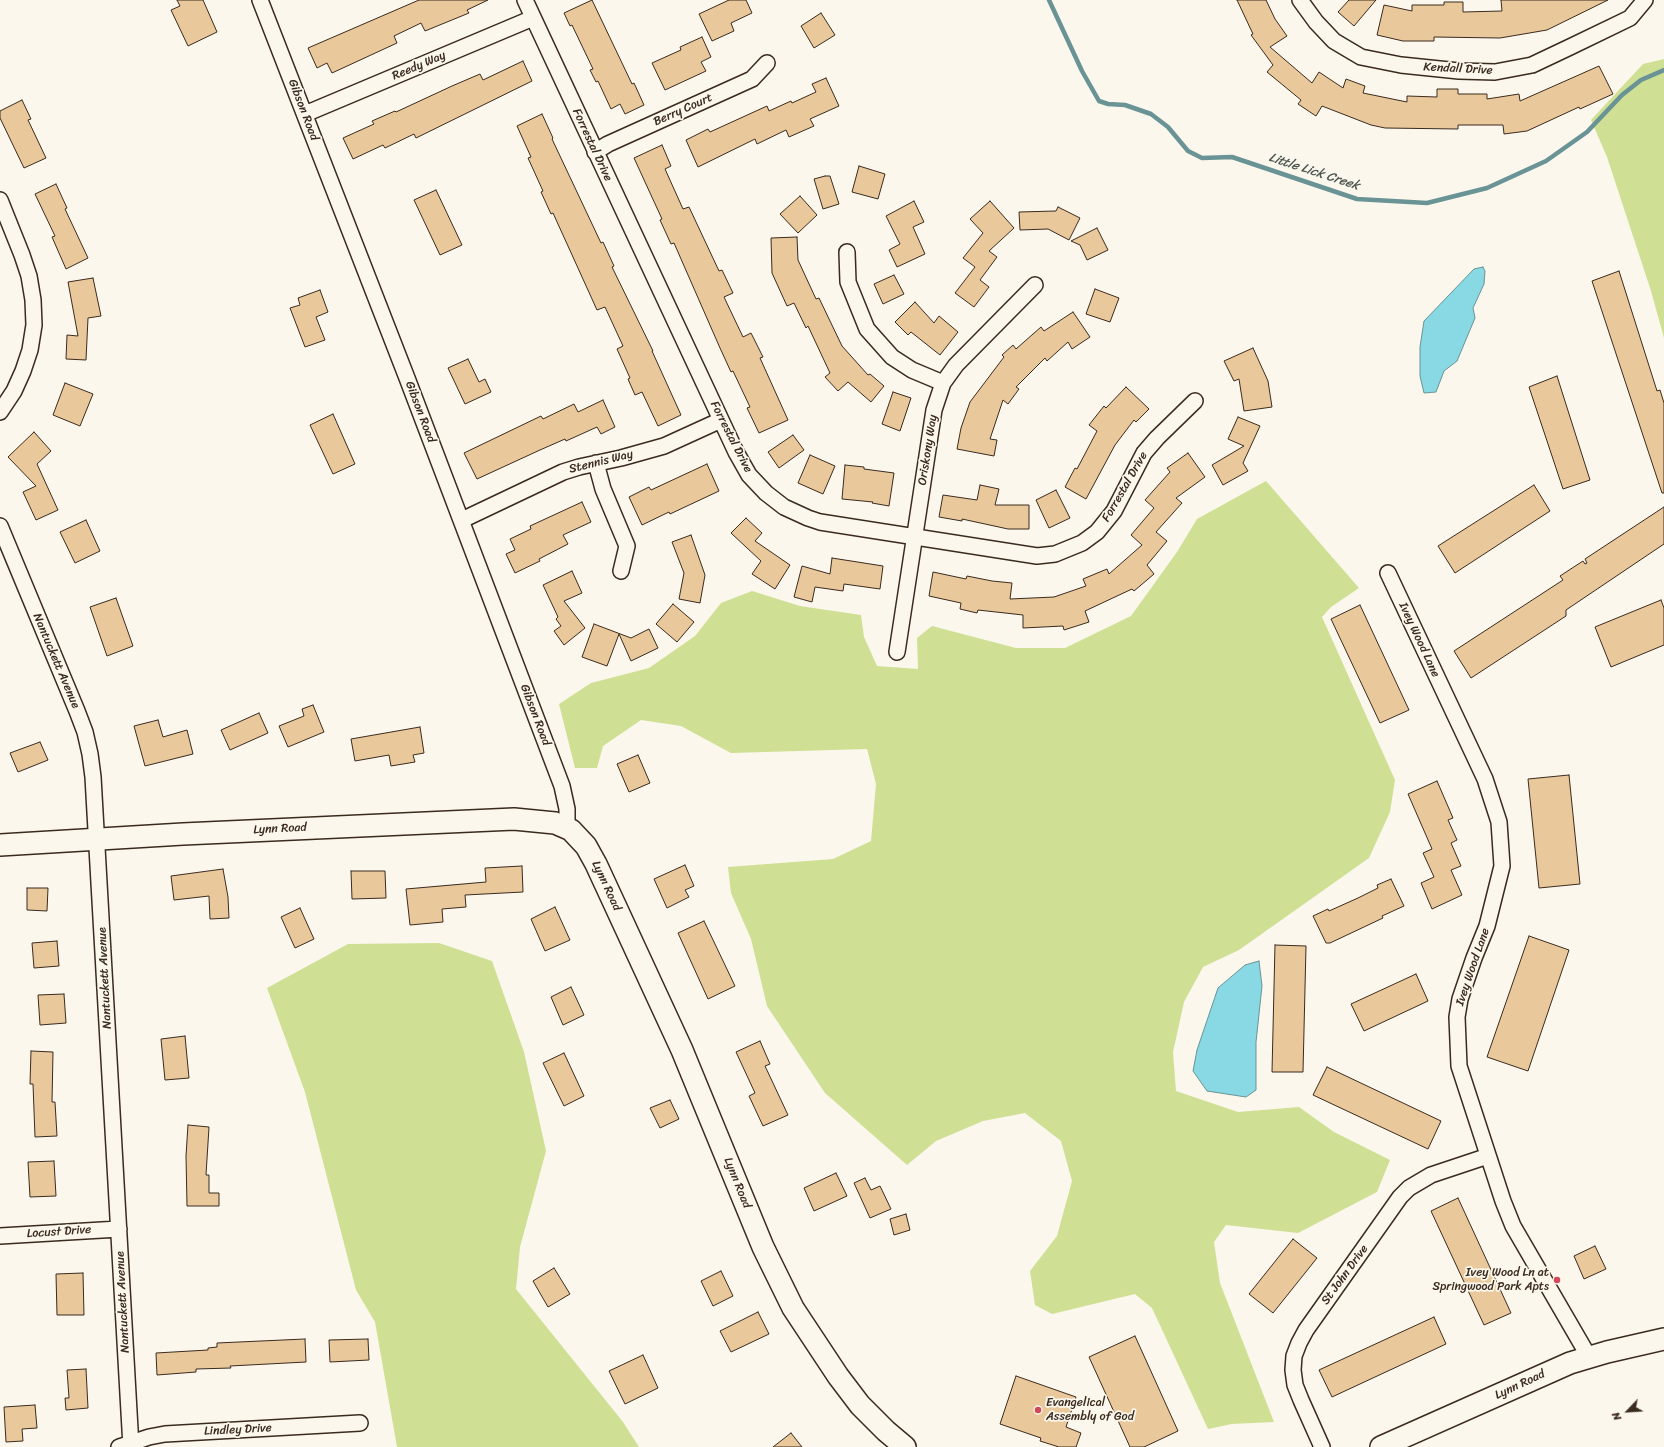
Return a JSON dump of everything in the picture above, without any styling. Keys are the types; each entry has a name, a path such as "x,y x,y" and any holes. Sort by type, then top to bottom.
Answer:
{"street":[{"name":"Gibson Road","path":"260,0 462,520 562,786 567,809 567,827"},
{"name":"Forrestal Drive","path":"525,0 736,452 749,475 766,493 784,507 820,522 1037,556 1055,554 1082,543 1097,532 1108,520 1144,453 1156,438 1195,401"},
{"name":"Kendall Drive","path":"1300,0 1316,22 1334,41 1361,57 1401,65 1459,71 1495,72 1532,65 1570,47 1630,18 1645,0"},
{"name":"Reedy Way","path":"305,114 533,18"},
{"name":"Berry Court","path":"595,152 608,144 752,79 767,63"},
{"path":"0,200 29,276 33,300 34,325 30,350 23,371 14,391 0,412"},
{"path":"847,252 848,282 866,329 892,356 912,370 943,383"},
{"name":"Oriskony Way","path":"897,652 934,410 943,383 956,365 1035,285"},
{"name":"Stennis Way","path":"462,520 563,472 664,446 721,420"},
{"path":"596,463 603,489 627,546 621,571"},
{"name":"Nantuckett Avenue","path":"0,526 85,732 90,754 97,839 119,1229 127,1445"},
{"name":"Ivey Wood Lane","path":"1388,573 1485,779 1499,822 1502,866 1487,926 1460,999 1456,1018 1459,1066 1503,1201 1513,1226 1589,1357"},
{"name":"Lynn Road","path":"0,845 323,827 514,819 555,823 567,827 582,840 596,864 682,1050 763,1247 793,1308 838,1376 860,1404 886,1431 905,1447"},
{"name":"St John Drive","path":"1322,1447 1297,1390 1293,1370 1294,1356 1306,1330 1400,1197 1409,1188 1431,1175 1488,1156"},
{"name":"Locust Drive","path":"0,1236 119,1229"},
{"name":"Lynn Road","path":"1381,1447 1458,1414 1552,1370 1589,1357 1664,1339"},
{"name":"Lindley Drive","path":"127,1445 149,1436 165,1434 360,1423"}],"green space":[{"path":"1664,59 1664,338 1651,291 1607,157 1591,120 1643,64"},
{"path":"1266,481 1359,588 1331,607 1322,617 1395,780 1390,812 1369,858 1239,950 1203,967 1184,1002 1173,1052 1176,1091 1238,1112 1299,1107 1334,1132 1390,1160 1377,1192 1298,1233 1226,1225 1214,1242 1220,1283 1274,1422 1232,1424 1208,1429 1152,1308 1135,1294 1052,1314 1035,1305 1030,1271 1057,1236 1072,1181 1061,1141 1025,1113 983,1121 936,1141 907,1165 825,1093 767,1006 751,939 731,893 728,867 833,859 871,841 876,784 867,749 731,753 681,726 641,720 603,746 597,768 575,768 559,704 591,683 649,668 695,636 721,603 752,591 800,606 861,615 864,637 877,666 918,669 917,638 932,626 1016,648 1065,648 1131,616 1177,552 1197,519"},
{"path":"439,943 492,961 524,1052 546,1151 520,1247 516,1289 623,1422 639,1447 397,1447 375,1322 356,1290 305,1092 267,988 348,944"}],"water":[{"path":"1483,267 1485,271 1484,284 1473,308 1475,318 1457,361 1444,371 1436,392 1424,393 1420,376 1420,347 1424,321 1474,269"},
{"path":"1259,961 1262,986 1256,1042 1256,1090 1246,1097 1207,1091 1193,1071 1197,1050 1218,988 1245,965"}],"building":[{"path":"177,0 203,0 217,32 188,46 171,10 180,6"},
{"path":"419,0 488,0 467,10 469,13 425,31 421,23 394,36 397,43 332,73 327,63 317,68 308,48"},
{"path":"592,0 632,84 634,83 644,105 625,114 620,104 611,109 598,81 596,82 590,70 593,69 572,25 570,26 564,13"},
{"path":"729,0 746,0 752,13 731,23 734,31 712,41 699,14"},
{"path":"1237,0 1266,0 1275,19 1287,36 1270,47 1312,83 1319,72 1343,88 1346,79 1365,86 1363,93 1407,102 1407,96 1437,97 1437,89 1458,89 1458,94 1487,94 1487,99 1519,94 1520,101 1599,66 1613,94 1580,109 1579,107 1527,131 1504,134 1503,125 1458,125 1458,129 1385,128 1371,125 1322,106 1316,116 1298,104 1301,100 1267,72 1273,65 1251,35 1253,34"},
{"path":"1349,0 1376,0 1354,26 1338,12"},
{"path":"1501,0 1608,0 1547,30 1500,38 1434,37 1434,41 1403,41 1377,35 1384,5 1412,11 1412,5 1444,5 1444,2 1463,2 1463,12 1502,11"},
{"path":"821,13 835,35 814,48 801,26"},
{"path":"702,37 711,57 701,62 706,71 665,90 652,63 681,50 680,47"},
{"path":"523,61 532,81 416,138 414,134 385,148 383,145 353,159 343,138 374,124 372,121 395,111 396,112 480,74 483,80"},
{"path":"826,78 839,106 810,119 814,126 789,137 786,130 757,144 755,139 698,167 686,140 708,129 710,132 767,106 769,111 791,101 792,103 816,92 812,84"},
{"path":"22,100 31,119 28,120 46,158 24,168 0,118 0,111"},
{"path":"542,114 553,138 552,139 601,243 603,242 614,266 612,267 653,351 681,415 658,426 642,392 635,395 628,379 630,378 617,349 623,346 605,307 597,310 553,213 551,214 541,192 543,191 528,158 531,157 517,126"},
{"path":"662,145 671,166 665,169 683,209 689,207 719,271 722,270 733,293 724,297 743,337 751,333 763,357 760,358 788,420 759,433 747,408 750,407 733,371 731,372 674,243 671,244 660,220 662,219 634,158"},
{"path":"859,166 885,174 878,199 852,192"},
{"path":"830,176 839,204 823,209 814,179"},
{"path":"56,184 67,208 65,209 88,258 66,269 52,237 55,236 35,194"},
{"path":"436,190 462,245 440,255 414,200"},
{"path":"800,196 817,215 798,233 780,214"},
{"path":"914,201 924,222 913,227 925,254 897,267 889,250 900,244 886,216"},
{"path":"990,201 1014,228 989,251 997,257 980,280 989,287 974,307 955,293 975,267 963,258 983,233 970,219"},
{"path":"1058,207 1080,218 1069,240 1048,229 1020,230 1019,212 1056,211"},
{"path":"1097,228 1108,250 1087,260 1080,245 1071,241"},
{"path":"797,237 798,260 816,299 819,298 842,346 868,375 870,374 884,386 871,402 848,382 838,391 825,377 830,373 808,326 806,328 794,303 787,306 772,273 771,238"},
{"path":"1619,271 1657,391 1660,390 1664,403 1664,493 1662,493 1592,281"},
{"path":"894,275 904,294 883,304 874,284"},
{"path":"93,278 101,316 88,318 86,360 66,359 67,335 78,336 68,282"},
{"path":"1095,289 1119,298 1110,322 1086,314"},
{"path":"320,290 328,312 316,317 325,340 305,347 290,308 300,305 298,298"},
{"path":"915,302 934,323 939,316 958,332 940,355 911,332 908,335 895,322"},
{"path":"1073,312 1090,337 1072,349 1068,342 1047,361 1045,358 1016,387 1019,389 1008,404 1003,400 990,439 997,440 994,456 957,449 961,428 970,402 1004,357 1002,355 1013,345 1016,349 1041,327 1044,331"},
{"path":"1253,348 1268,381 1272,407 1244,411 1239,379 1234,381 1224,361"},
{"path":"468,359 479,382 485,379 491,392 465,404 448,368"},
{"path":"1557,376 1590,480 1563,489 1529,387"},
{"path":"65,383 93,394 80,426 53,415"},
{"path":"1126,387 1149,409 1136,422 1134,420 1115,445 1086,499 1065,487 1075,468 1077,469 1097,431 1089,425 1104,406 1106,408"},
{"path":"893,392 911,398 900,431 882,424"},
{"path":"603,400 615,427 601,434 597,427 566,441 565,439 477,479 464,453 541,416 543,419 574,404 578,412"},
{"path":"333,414 355,464 333,474 310,425"},
{"path":"1238,417 1260,426 1243,463 1248,471 1223,485 1212,465 1244,446 1228,439"},
{"path":"34,432 51,451 37,464 58,510 36,520 23,492 36,486 8,457"},
{"path":"793,435 804,450 779,468 768,452"},
{"path":"1188,453 1205,477 1176,498 1182,503 1156,532 1167,541 1147,565 1154,574 1134,591 1132,589 1085,611 1089,622 1064,630 1063,626 1023,628 1023,615 978,610 977,613 960,609 961,603 929,596 933,572 966,579 967,576 1012,583 1010,599 1054,597 1086,586 1083,579 1107,569 1109,574 1142,545 1131,535 1154,508 1145,500 1170,472 1167,468"},
{"path":"810,455 835,466 823,494 798,483"},
{"path":"707,464 719,491 670,514 669,512 642,525 629,497 649,487 651,490"},
{"path":"845,465 894,473 889,506 872,503 873,502 842,499"},
{"path":"980,485 999,489 995,505 1029,505 1029,529 1008,529 962,519 962,521 939,517 943,495 977,500"},
{"path":"1534,485 1550,511 1455,573 1438,546"},
{"path":"1056,490 1070,518 1049,528 1036,500"},
{"path":"582,502 591,522 563,535 568,544 539,559 540,561 515,573 506,554 515,550 510,539 531,529 530,526"},
{"path":"1664,507 1664,544 1566,610 1566,616 1471,678 1454,651 1563,580 1560,576 1583,561 1585,564 1587,563 1585,559"},
{"path":"746,518 762,533 755,541 790,565 775,589 752,574 761,561 731,533"},
{"path":"86,520 100,551 75,563 60,532"},
{"path":"691,535 705,575 700,603 679,599 684,573 672,542"},
{"path":"832,558 883,566 880,589 844,584 843,591 815,587 812,602 794,597 802,566 830,574"},
{"path":"572,571 582,593 564,601 585,628 564,645 554,631 561,626 556,619 558,617 543,585"},
{"path":"116,598 133,646 107,656 90,607"},
{"path":"1661,600 1664,608 1664,645 1611,667 1595,627"},
{"path":"673,604 694,622 677,642 656,624"},
{"path":"1360,605 1409,710 1380,723 1331,619"},
{"path":"594,624 631,638 649,629 658,648 631,661 619,634 607,666 582,657"},
{"path":"313,705 324,732 288,747 279,726 304,716 302,709"},
{"path":"259,713 268,733 230,750 221,730"},
{"path":"158,720 163,737 187,730 193,754 145,766 134,726"},
{"path":"420,727 424,753 413,755 415,762 391,766 389,755 355,761 351,739"},
{"path":"40,742 48,760 18,772 10,753"},
{"path":"638,755 650,783 629,792 617,764"},
{"path":"1569,775 1580,884 1539,888 1528,779"},
{"path":"1437,781 1453,818 1448,820 1457,840 1451,843 1461,866 1451,870 1462,895 1432,909 1421,883 1434,877 1423,853 1432,849 1408,794"},
{"path":"685,865 694,886 685,890 689,897 667,908 654,879"},
{"path":"522,866 523,892 465,895 466,907 442,909 443,922 410,925 406,889 486,882 485,868"},
{"path":"223,869 228,897 229,918 210,919 209,896 174,900 171,876"},
{"path":"351,871 385,871 386,898 352,899"},
{"path":"1391,879 1404,906 1382,916 1383,918 1330,943 1326,943 1313,916 1328,909 1329,911 1358,898 1378,888 1377,885"},
{"path":"27,888 48,888 47,911 27,910"},
{"path":"555,907 570,940 545,951 531,919"},
{"path":"300,908 314,939 295,948 281,917"},
{"path":"704,921 735,986 708,999 678,933"},
{"path":"1529,936 1569,950 1528,1071 1487,1057"},
{"path":"57,941 59,966 34,968 32,943"},
{"path":"1275,945 1306,946 1303,1072 1272,1072"},
{"path":"1416,974 1428,1001 1364,1031 1351,1004"},
{"path":"571,987 584,1015 563,1025 551,997"},
{"path":"64,994 66,1023 40,1025 38,995"},
{"path":"185,1036 189,1078 165,1080 161,1039"},
{"path":"760,1041 770,1064 765,1066 788,1115 763,1126 749,1096 755,1093 736,1052"},
{"path":"31,1051 53,1052 52,1102 55,1102 57,1136 35,1137 33,1084 30,1084"},
{"path":"564,1053 584,1096 564,1106 543,1063"},
{"path":"1327,1067 1441,1121 1428,1149 1313,1095"},
{"path":"670,1100 679,1119 660,1128 650,1108"},
{"path":"188,1125 209,1127 206,1175 209,1175 209,1193 219,1193 219,1206 187,1206 186,1156"},
{"path":"54,1161 56,1196 30,1197 28,1162"},
{"path":"836,1173 847,1196 814,1211 804,1188"},
{"path":"865,1178 871,1190 880,1186 891,1209 870,1218 854,1183"},
{"path":"1458,1198 1511,1313 1484,1325 1431,1211"},
{"path":"906,1214 910,1230 894,1235 890,1219"},
{"path":"1293,1239 1317,1258 1273,1313 1249,1294"},
{"path":"1595,1246 1606,1269 1584,1279 1574,1256"},
{"path":"554,1268 570,1294 548,1307 533,1281"},
{"path":"721,1271 733,1296 713,1306 701,1281"},
{"path":"83,1273 84,1315 57,1315 56,1274"},
{"path":"758,1312 769,1334 731,1352 720,1331"},
{"path":"1434,1317 1446,1344 1332,1397 1319,1370"},
{"path":"1135,1336 1178,1431 1144,1447 1130,1447 1089,1357"},
{"path":"305,1339 306,1362 230,1366 231,1368 196,1369 196,1372 157,1375 156,1353 208,1350 208,1348 217,1347 217,1343"},
{"path":"368,1339 369,1360 330,1362 329,1340"},
{"path":"643,1355 658,1388 625,1404 609,1371"},
{"path":"86,1369 88,1408 66,1410 65,1398 69,1398 67,1370"},
{"name":"Evangelical Assembly of God","path":"1016,1376 1076,1397 1066,1427 1081,1433 1076,1447 1059,1447 1040,1441 1041,1438 1000,1424"},
{"path":"35,1405 37,1428 22,1429 23,1441 6,1442 4,1407"},
{"path":"791,1433 802,1447 773,1447"}],"waterway":[{"name":"Little Lick Creek","path":"1049,0 1082,71 1099,101 1108,104 1125,105 1151,114 1168,127 1188,151 1202,158 1232,157 1357,199 1427,203 1487,188 1546,161 1587,132 1622,95 1641,80 1664,70"}],"place":[{"name":"Ivey Wood Ln at Springwood Park Apts","path":"1557,1280"},
{"name":"Evangelical Assembly of God","path":"1038,1410"}]}
